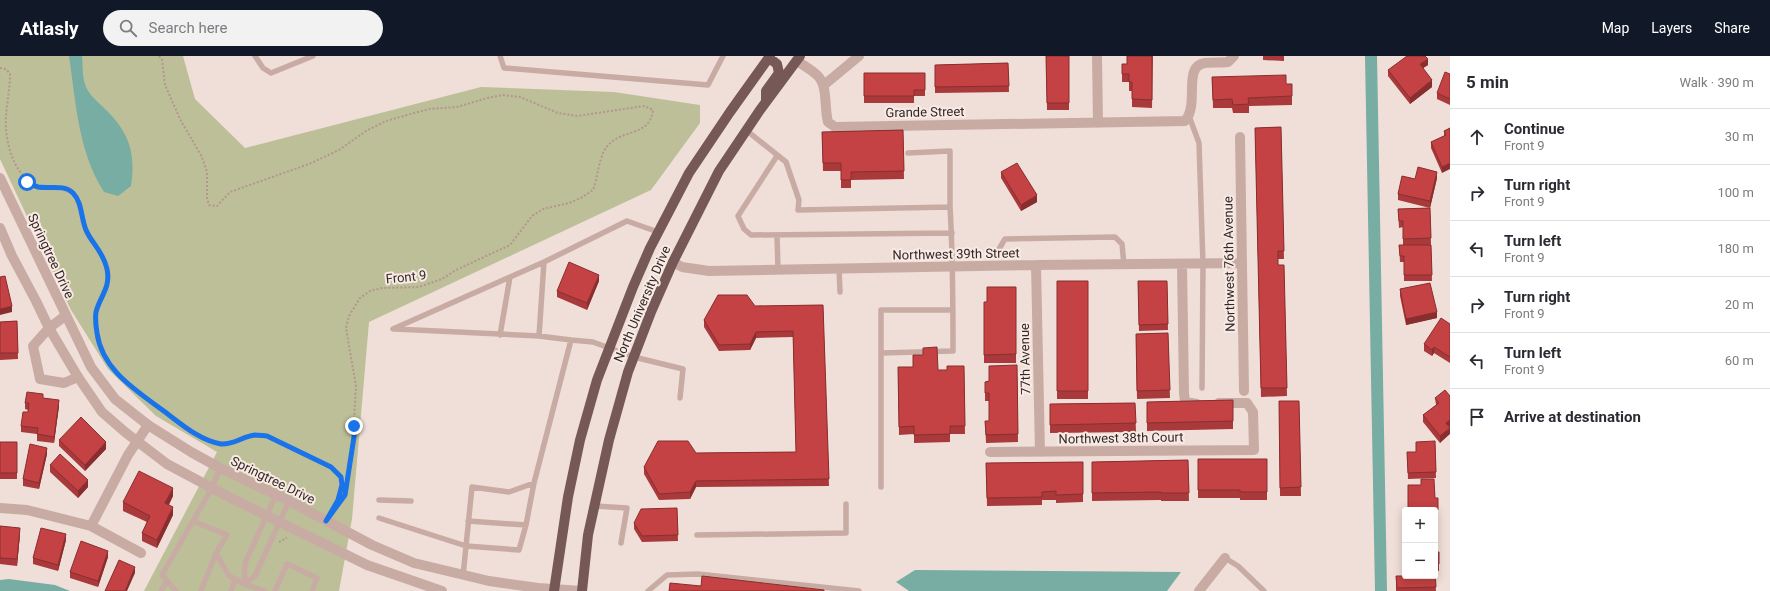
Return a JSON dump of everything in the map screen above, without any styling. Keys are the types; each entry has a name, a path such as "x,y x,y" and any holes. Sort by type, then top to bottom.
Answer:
{"main road":[{"path":"766,102 766,91 779,73 777,64 770,57"},
{"name":"North University Drive","path":"554,590 568,497 580,440 597,380 633,287 658,232 689,173 730,112 770,57"},
{"name":"North University Drive","path":"582,591 588,535 609,440 628,372 634,357 673,262 719,171 746,130 798,58"}],"street":[{"path":"798,58 818,75 824,85 859,56"},
{"path":"1097,56 1098,123"},
{"path":"1189,116 1192,104 1192,76 1196,67 1204,63 1228,62 1233,58"},
{"name":"Grande Street","path":"824,85 828,122 835,127 1098,123 1185,120 1189,116"},
{"name":"Northwest 76th Avenue","path":"1240,137 1244,391"},
{"name":"Springtree Drive","path":"0,178 65,316 95,372 116,399 148,425 220,468 289,501 372,545 414,563 463,576 489,581 554,590 582,591"},
{"path":"0,228 12,256 49,328 78,377 102,412 125,432 167,464 212,488 367,564 442,591"},
{"name":"Northwest 39th Street","path":"673,262 682,267 709,271 953,266 1242,264"},
{"name":"77th Avenue","path":"1036,265 1040,452"},
{"name":"Northwest 38th Court","path":"990,452 1254,450 1253,412 1247,403 1193,404 1185,402 1182,265"},
{"path":"65,316 49,328 33,346 40,379 64,383 78,377"},
{"path":"91,526 128,455 148,425"},
{"path":"0,508 27,510 91,526 141,553"},
{"path":"1199,591 1225,558"}],"lane":[{"path":"255,56 263,68 271,73 313,56"},
{"path":"500,56 504,68 708,85 723,56"},
{"path":"1189,116 1199,143 1203,264 1202,388"},
{"path":"746,130 786,162 799,200 798,210 950,207"},
{"path":"881,353 953,351 953,266 950,207 950,151 908,153"},
{"path":"777,156 738,216 744,229 751,236 952,233"},
{"path":"658,232 627,221 544,262 393,329 538,336 593,342 634,357 683,369 680,398"},
{"path":"776,235 778,270"},
{"path":"999,249 1005,239 1115,237 1122,244 1124,265"},
{"path":"538,336 544,262"},
{"path":"839,269 840,292"},
{"path":"500,335 510,277"},
{"path":"882,487 881,310 953,310"},
{"path":"379,518 466,546 519,550 526,525 534,483 571,340"},
{"path":"176,591 162,575 212,488 220,468"},
{"path":"463,576 472,486 509,492 534,483"},
{"path":"244,584 245,563 276,495"},
{"path":"379,500 411,500"},
{"path":"244,584 255,576 289,501"},
{"path":"697,535 846,533 846,504"},
{"path":"595,506 627,508 621,543"},
{"path":"193,521 227,535 216,553 201,591"},
{"path":"468,521 526,525"},
{"path":"216,553 229,576 250,589 265,591"},
{"path":"1225,558 1238,566 1264,591"},
{"path":"275,591 287,564 317,578 312,591"},
{"path":"648,591 667,575 698,574 859,591"},
{"path":"232,591 235,579"},
{"path":"161,591 167,581"},
{"path":"582,591 587,591"}],"path":[{"name":"Front 9","path":"159,56 162,60 165,84 181,120 202,157 207,172 207,198 210,205 217,206 230,192 272,178 339,150 366,131 386,121 429,109 457,107 503,95 520,97 558,113 567,115 577,116 644,106 653,110 652,118 648,125 613,140 604,151 592,190 581,198 569,203 543,209 532,216 510,244 430,284 407,288 382,288 370,291 357,302 349,316 346,328 356,386 354,437 345,495 326,521"},
{"path":"0,68 6,69 10,74 6,116 7,136 13,159 19,171 27,182 37,186 59,187 68,189 74,193 78,201 85,229 97,246 103,258 107,270 108,286 96,312 96,327 99,346 110,365 126,382 185,427 203,438 221,444 235,443 256,435 267,436 331,467 341,477 342,485 338,500 326,521"},
{"path":"278,544 286,538 291,540"}],"green space":[{"path":"0,56 183,56 195,99 245,148 481,87 614,92 700,105 700,123 651,190 369,322 352,519 339,591 144,591 217,452 156,416 108,369 71,310 0,159"}],"water":[{"path":"69,56 82,56 83,77 88,91 113,117 125,134 129,143 132,163 131,186 118,196 104,192 95,176 83,143 76,108"},
{"path":"915,570 1181,572 1167,591 909,591 896,582"},
{"path":"9,579 55,585 70,591 0,591 0,580"}],"building":[{"path":"1046,56 1069,56 1069,103 1047,103"},
{"path":"1127,56 1152,56 1152,100 1132,99 1132,82 1129,82 1129,74 1122,74 1122,64 1127,64"},
{"path":"1407,56 1425,56 1428,59 1420,64 1432,80 1410,98 1388,70"},
{"path":"1008,63 1009,86 935,87 935,65"},
{"path":"1445,72 1450,74 1450,99 1437,93"},
{"path":"864,73 925,73 925,90 914,90 914,96 864,96"},
{"path":"1286,75 1286,84 1292,84 1292,96 1248,98 1249,104 1233,105 1232,99 1213,100 1212,77"},
{"path":"1281,127 1284,251 1278,251 1278,265 1284,265 1287,388 1261,388 1255,128"},
{"path":"1450,128 1450,163 1442,167 1431,142 1446,135 1444,131"},
{"path":"903,130 904,171 851,172 851,180 841,180 841,163 823,163 822,132"},
{"path":"1017,163 1037,195 1021,205 1001,172"},
{"path":"1418,167 1437,172 1430,201 1398,194 1402,176 1415,179"},
{"path":"1430,208 1431,238 1403,239 1403,221 1399,221 1398,209"},
{"path":"1399,245 1431,245 1432,275 1404,275 1404,256 1400,256"},
{"path":"569,262 599,275 587,303 557,291"},
{"path":"5,276 12,306 0,309 0,277"},
{"path":"1057,281 1088,281 1088,391 1057,391"},
{"path":"1138,281 1167,281 1168,324 1139,325"},
{"path":"1430,283 1437,312 1406,319 1400,289"},
{"path":"987,287 1016,287 1016,354 984,355 984,302 987,302"},
{"path":"718,295 747,295 755,306 823,305 829,479 696,481 690,492 659,494 644,467 658,441 688,441 696,453 796,452 793,331 756,332 750,344 719,345 704,320"},
{"path":"1441,318 1450,324 1450,357 1434,347 1432,350 1424,344"},
{"path":"17,321 18,353 0,353 0,322"},
{"path":"1168,333 1170,390 1137,391 1136,334"},
{"path":"937,347 938,370 947,370 947,366 964,366 965,426 950,426 950,434 914,435 914,426 899,427 898,367 913,367 913,355 923,355 923,348"},
{"path":"1017,365 1018,434 986,435 985,421 989,421 989,393 985,393 985,382 989,381 989,366"},
{"path":"1445,390 1450,396 1450,420 1446,423 1450,428 1440,436 1423,415 1439,403 1435,398"},
{"path":"27,392 43,394 43,398 59,400 54,437 37,434 38,428 21,426 23,412 28,412 29,403 25,403"},
{"path":"1233,400 1233,421 1147,423 1147,402"},
{"path":"1279,401 1299,401 1301,487 1280,488"},
{"path":"1135,403 1136,423 1050,425 1050,404"},
{"path":"81,417 106,442 85,465 59,440"},
{"path":"1435,441 1436,472 1408,473 1407,452 1416,452 1416,442"},
{"path":"0,442 17,442 17,473 0,473"},
{"path":"30,444 47,448 39,483 23,479"},
{"path":"60,454 88,480 78,491 50,465"},
{"path":"1198,459 1267,459 1267,492 1240,492 1240,490 1198,490"},
{"path":"1188,460 1189,493 1092,493 1092,462"},
{"path":"1083,462 1083,494 1056,495 1056,491 1042,492 1042,497 987,498 986,463"},
{"path":"139,471 173,488 165,503 173,507 157,540 142,533 150,516 123,502"},
{"path":"1421,479 1434,479 1435,498 1438,498 1438,507 1408,507 1408,485 1421,485"},
{"path":"677,508 678,535 642,536 634,523 641,509"},
{"path":"0,526 20,528 17,559 0,558"},
{"path":"41,528 66,534 58,565 33,558"},
{"path":"81,541 108,551 98,581 70,572"},
{"path":"1438,552 1439,552 1438,564"},
{"path":"119,560 135,567 125,591 105,591"},
{"path":"702,576 824,591 669,591 670,583 701,586"},
{"path":"1396,576 1402,576 1402,579 1436,579 1436,587 1397,588"}],"waterway":[{"path":"1371,56 1381,591"}],"route":[{"path":"27,182 48,188 59,187 68,189 74,193 78,201 85,229 97,246 107,270 108,286 96,312 96,327 99,346 110,365 126,382 185,427 203,438 221,444 235,443 256,435 267,436 331,467 341,477 342,485 338,500 326,521 345,495 354,437 354,426"}]}
